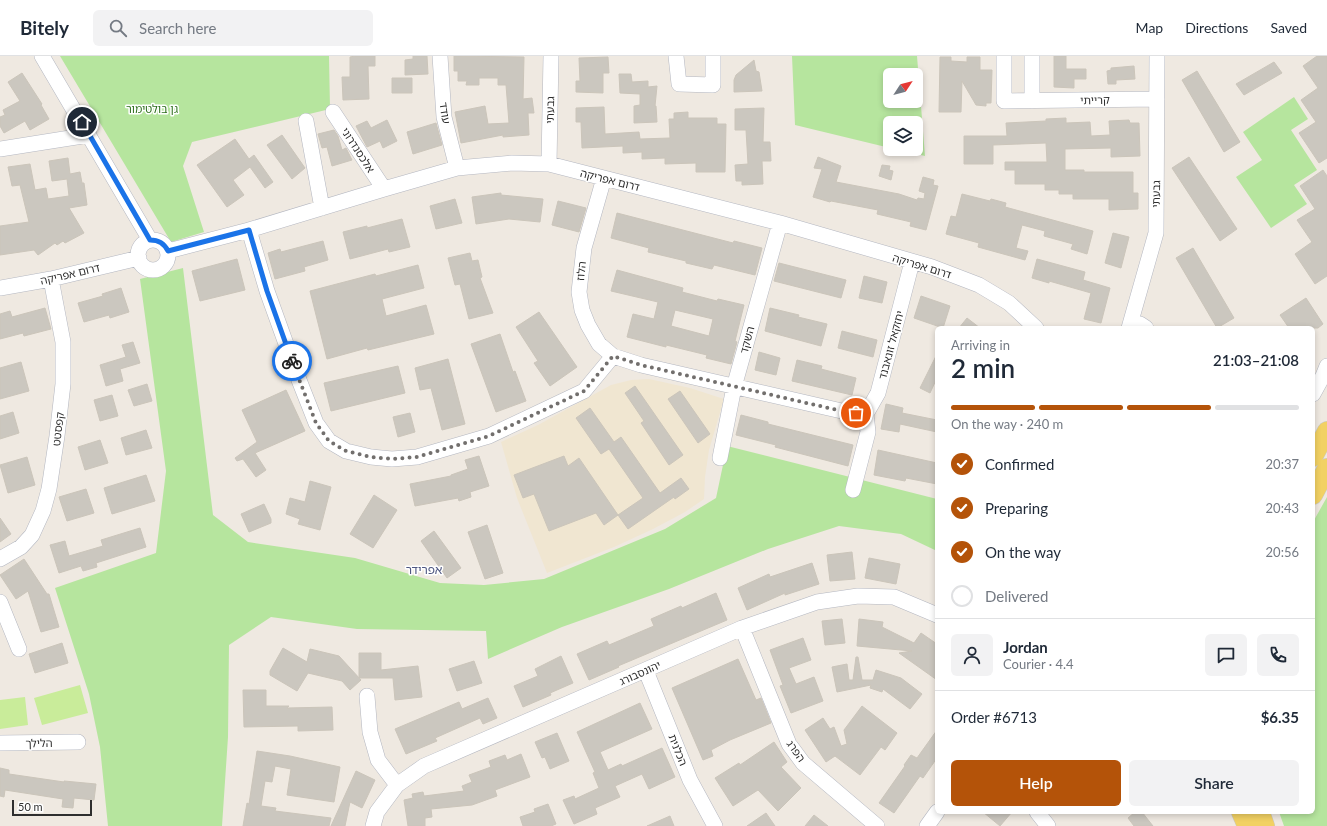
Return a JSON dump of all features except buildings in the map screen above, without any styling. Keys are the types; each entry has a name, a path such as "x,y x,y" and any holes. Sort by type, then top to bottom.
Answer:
{"main road":[{"path":"1315,453 1327,431"},
{"path":"1315,491 1327,468"},
{"path":"1242,814 1247,826"},
{"path":"1261,814 1265,826"}],"street":[{"path":"42,56 150,240"},
{"name":"עודד","path":"440,56 444,117 457,168"},
{"name":"גבעתי","path":"549,164 551,56"},
{"path":"676,56 679,84 712,85 713,56"},
{"name":"קרייתי","path":"1004,56 1004,100 1157,99"},
{"path":"1032,56 1032,101"},
{"name":"גבעתי","path":"1130,326 1156,233 1157,56"},
{"name":"אלכסנדרוני","path":"333,112 384,189"},
{"path":"306,121 322,208"},
{"path":"0,149 89,135"},
{"name":"דרום אפריקה","path":"168,251 249,230 457,168 512,163 549,164 780,223 932,267 979,285 1010,303 1034,326"},
{"name":"הלוז","path":"604,178 584,248 579,292 582,310 588,325 599,344 613,356"},
{"name":"השקד","path":"720,458 734,387 780,223"},
{"path":"249,230 267,291 316,423 329,441 346,451 378,458 392,459 417,457 489,436 584,391 613,356 641,365 734,387 846,412 866,414 868,432 853,490"},
{"path":"150,240 159,241 168,251 165,264 157,269 152,270 144,266 139,258 139,250 143,244 150,240"},
{"name":"דרום אפריקה","path":"0,288 51,279 139,258"},
{"name":"יחזקאל זונאבנד","path":"866,414 878,393 912,262"},
{"name":"קפסטט","path":"0,559 21,547 32,536 43,511 49,489 63,384 63,342 51,279"},
{"path":"1130,326 1140,324 1143,326"},
{"path":"1315,390 1327,366"},
{"name":"יהונסבורג","path":"373,826 377,812 397,785 424,766 646,671 742,628 817,602 858,596 894,597 935,614"},
{"path":"0,602 19,649"},
{"name":"הפרג","path":"742,628 789,744 803,762 877,826"},
{"name":"הכלנית","path":"646,671 690,780 715,826"},
{"path":"367,696 370,732 378,760 397,785"},
{"name":"הלילך","path":"0,743 78,742"},
{"path":"927,826 936,814"},
{"path":"1039,814 1048,826"}],"shaded area":[{"path":"649,379 690,388 724,399 709,450 705,477 704,499 685,512 653,529 614,547 547,573 517,498 501,442 538,425 611,385 631,380"}],"green space":[{"name":"גן בולטימור","path":"60,56 329,56 330,109 192,142 183,166 204,232 171,242"},
{"path":"792,56 917,56 918,68 883,68 883,108 921,108 922,116 883,116 883,146 795,125"},
{"path":"1294,97 1308,119 1291,130 1317,170 1294,185 1307,204 1271,228 1236,177 1262,160 1243,132"},
{"path":"923,131 925,156 923,156"},
{"path":"183,268 213,515 248,542 355,558 440,583 484,585 544,579 665,529 716,498 727,446 935,498 935,550 901,534 839,526 768,549 669,589 562,627 488,659 486,631 357,629 271,617 229,645 228,737 222,826 108,826 100,747 89,694 55,588 156,553 166,471 140,279"},
{"path":"1327,497 1327,826 1284,826 1280,814 1315,814 1315,518"},
{"path":"80,685 88,713 42,725 34,698"},
{"path":"25,697 28,725 0,729 0,700"}],"way so far":[{"path":"292,361 316,423 329,441 346,451 371,457 392,459 417,457 442,451 489,436 584,391 613,356 641,365 846,412 856,413"}],"district":[{"name":"אפרידר","path":"424,570"}],"route":[{"path":"82,122 150,240 163,243 168,251 249,230 267,291 292,361"}]}
